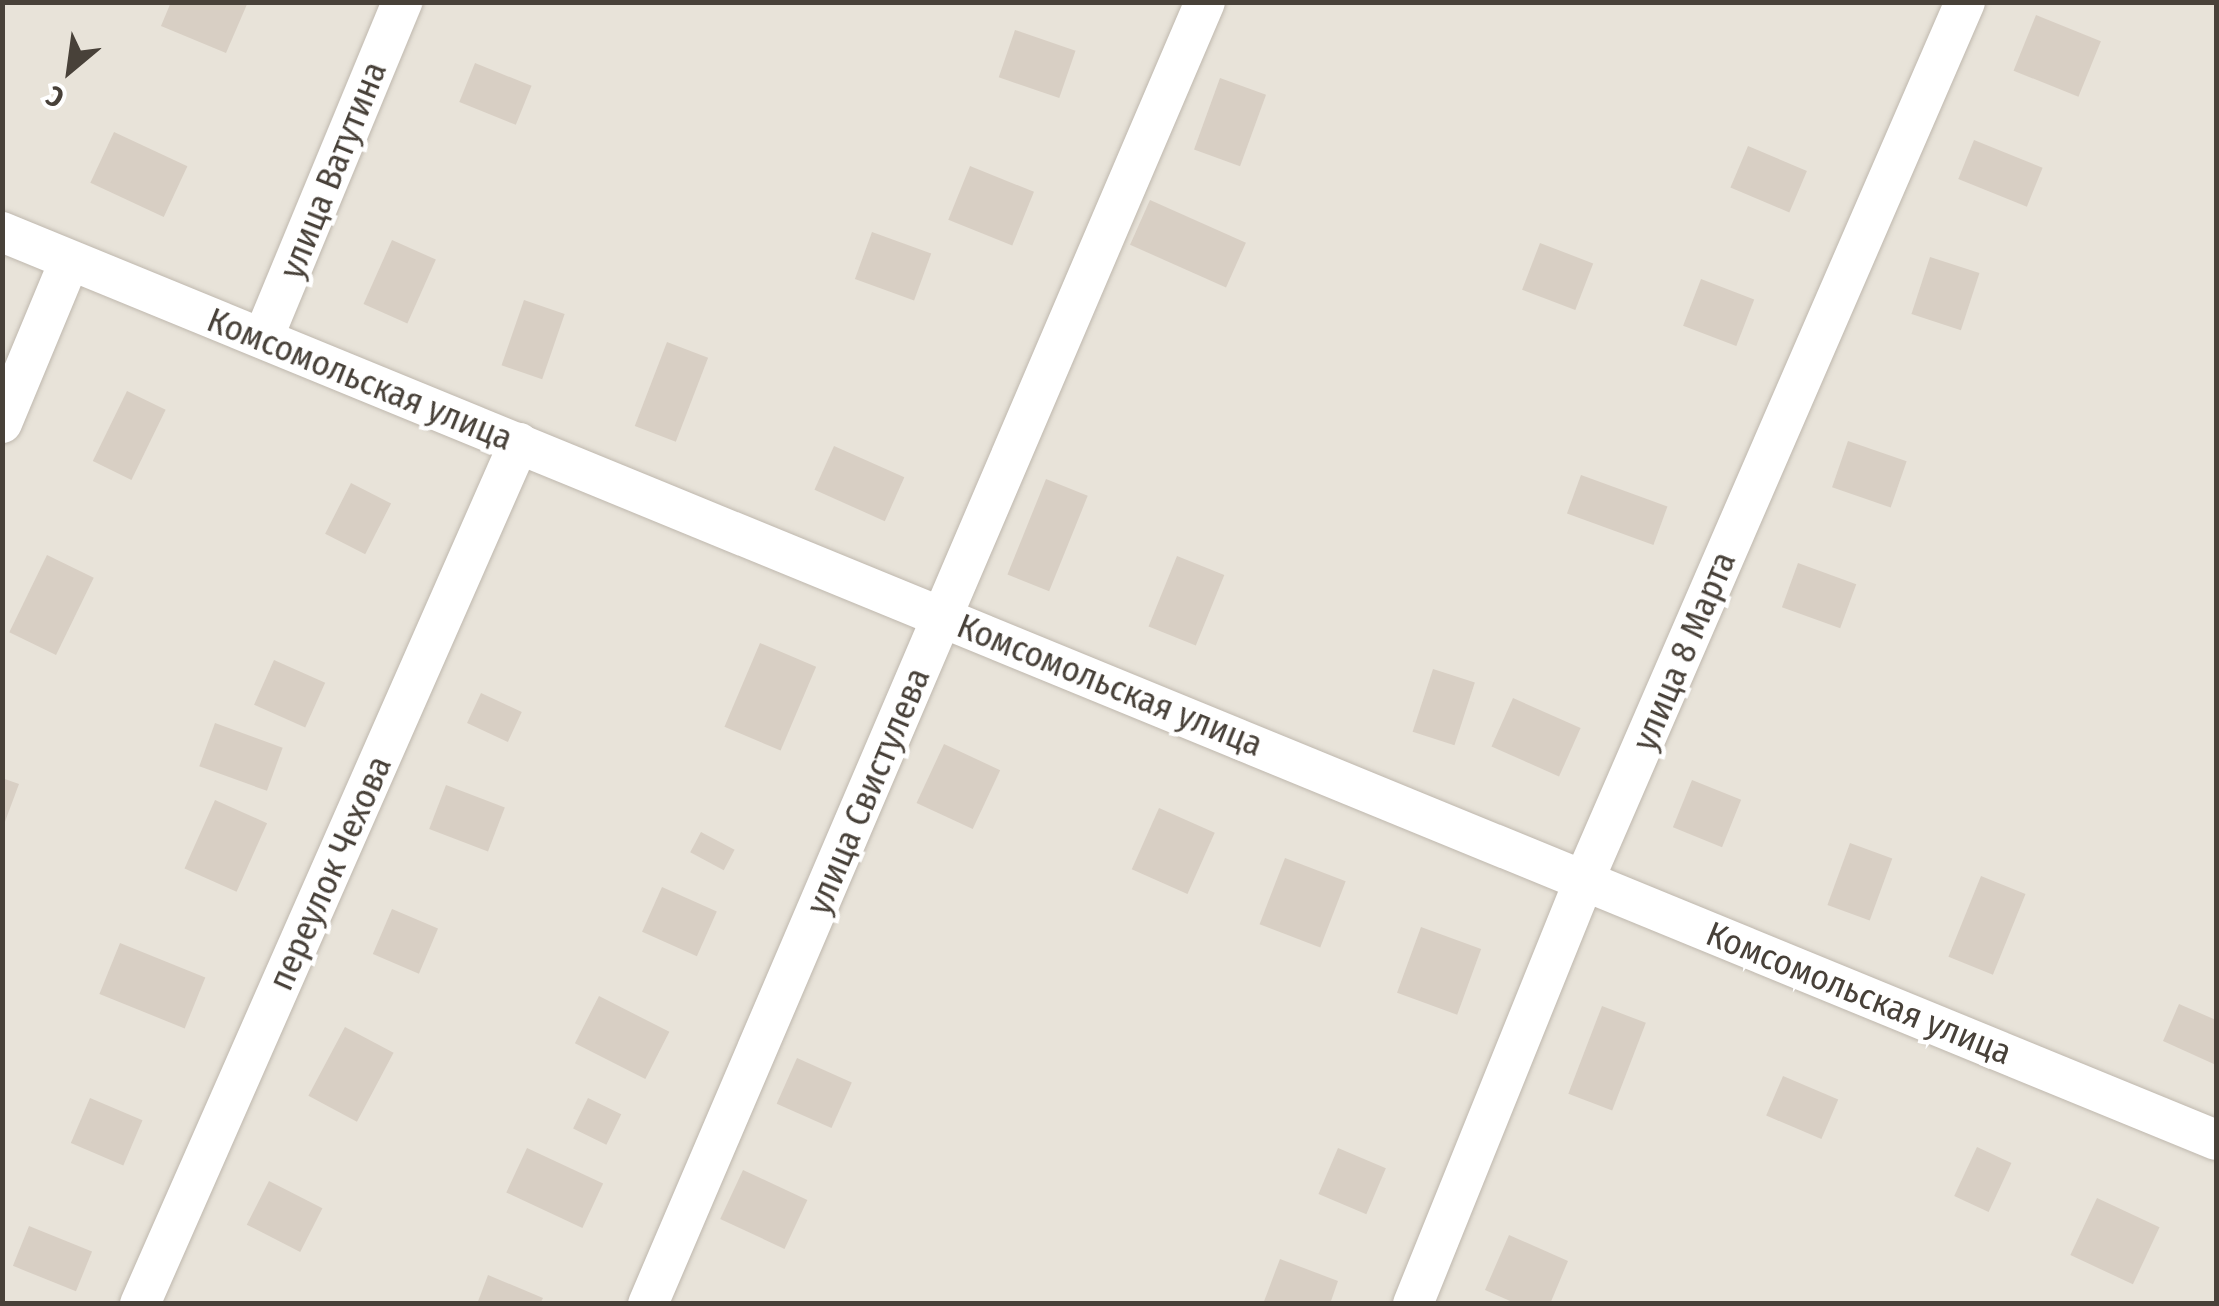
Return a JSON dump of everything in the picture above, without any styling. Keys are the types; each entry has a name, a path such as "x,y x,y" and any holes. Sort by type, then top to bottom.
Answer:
{"street":[{"name":"улица Ватутина","path":"263,338 402,2"},
{"name":"улица Свистулева","path":"648,1304 1205,2"},
{"name":"улица 8 Марта","path":"1413,1304 1584,880 1965,2"},
{"name":"Комсомольская улица","path":"2,232 2216,1140"},
{"path":"2,423 70,262"},
{"name":"переулок Чехова","path":"140,1304 520,444"}],"shaded area":[{"path":"3,3 2216,3 2216,1303 3,1303"}],"building":[{"path":"171,2 248,2 226,53 161,26"},
{"path":"2036,15 2101,41 2078,97 2014,71"},
{"path":"1015,30 1076,51 1059,98 999,77"},
{"path":"475,63 532,86 516,125 459,102"},
{"path":"1220,78 1266,95 1240,166 1194,149"},
{"path":"114,132 187,166 164,217 90,183"},
{"path":"1974,140 2043,168 2027,207 1958,179"},
{"path":"1748,146 1807,171 1789,212 1730,187"},
{"path":"970,166 1034,192 1012,246 948,220"},
{"path":"1150,200 1246,243 1226,287 1130,245"},
{"path":"872,232 931,254 914,301 855,279"},
{"path":"392,240 436,260 407,323 364,304"},
{"path":"1540,243 1593,263 1575,310 1522,290"},
{"path":"1930,257 1979,273 1961,330 1911,314"},
{"path":"1701,279 1754,299 1736,346 1683,326"},
{"path":"524,300 565,314 542,379 502,365"},
{"path":"667,342 708,358 676,442 635,426"},
{"path":"127,391 166,410 131,480 93,461"},
{"path":"1848,441 1907,461 1891,508 1832,487"},
{"path":"834,446 904,477 885,521 814,490"},
{"path":"1581,475 1667,506 1653,545 1567,514"},
{"path":"1046,479 1088,496 1049,591 1007,574"},
{"path":"351,483 391,503 365,554 325,534"},
{"path":"47,555 94,578 56,655 9,632"},
{"path":"1177,556 1224,575 1196,646 1149,626"},
{"path":"1798,563 1856,584 1840,628 1782,607"},
{"path":"760,643 816,667 781,751 724,727"},
{"path":"274,660 325,683 305,728 254,705"},
{"path":"1433,669 1475,683 1454,745 1413,732"},
{"path":"481,693 522,712 508,742 467,723"},
{"path":"1513,698 1581,728 1559,777 1491,746"},
{"path":"215,723 283,748 267,791 199,766"},
{"path":"944,744 1000,770 973,829 917,803"},
{"path":"2,778 19,784 3,827 2,827"},
{"path":"1692,780 1741,800 1722,847 1673,827"},
{"path":"446,785 505,808 488,851 429,829"},
{"path":"215,800 267,823 237,892 184,869"},
{"path":"1159,808 1215,833 1187,894 1132,869"},
{"path":"701,832 735,850 724,870 690,852"},
{"path":"1850,843 1892,858 1870,920 1827,905"},
{"path":"1285,858 1346,881 1320,948 1260,924"},
{"path":"1981,876 2026,894 1993,975 1948,957"},
{"path":"662,887 717,911 697,956 642,932"},
{"path":"392,909 438,929 419,974 373,954"},
{"path":"1421,927 1481,949 1457,1015 1397,993"},
{"path":"120,943 205,977 185,1028 99,994"},
{"path":"599,996 669,1032 645,1079 575,1043"},
{"path":"2179,1004 2216,1020 2216,1065 2163,1041"},
{"path":"1602,1006 1646,1023 1612,1111 1568,1094"},
{"path":"345,1027 394,1053 357,1122 308,1096"},
{"path":"797,1058 852,1082 831,1128 777,1104"},
{"path":"1783,1076 1838,1099 1821,1139 1766,1116"},
{"path":"90,1098 142,1120 123,1165 71,1143"},
{"path":"588,1098 621,1114 606,1145 573,1129"},
{"path":"1977,1147 2011,1163 1989,1212 1954,1196"},
{"path":"527,1148 603,1183 582,1228 506,1192"},
{"path":"1338,1148 1386,1168 1366,1214 1318,1194"},
{"path":"743,1170 807,1200 785,1249 720,1219"},
{"path":"269,1181 322,1208 300,1252 247,1225"},
{"path":"2097,1198 2160,1227 2133,1284 2070,1255"},
{"path":"29,1226 92,1251 76,1291 13,1266"},
{"path":"1509,1235 1568,1261 1550,1304 1517,1304 1485,1290"},
{"path":"1280,1259 1338,1281 1330,1304 1263,1304"},
{"path":"488,1275 543,1298 540,1304 477,1304"}]}
